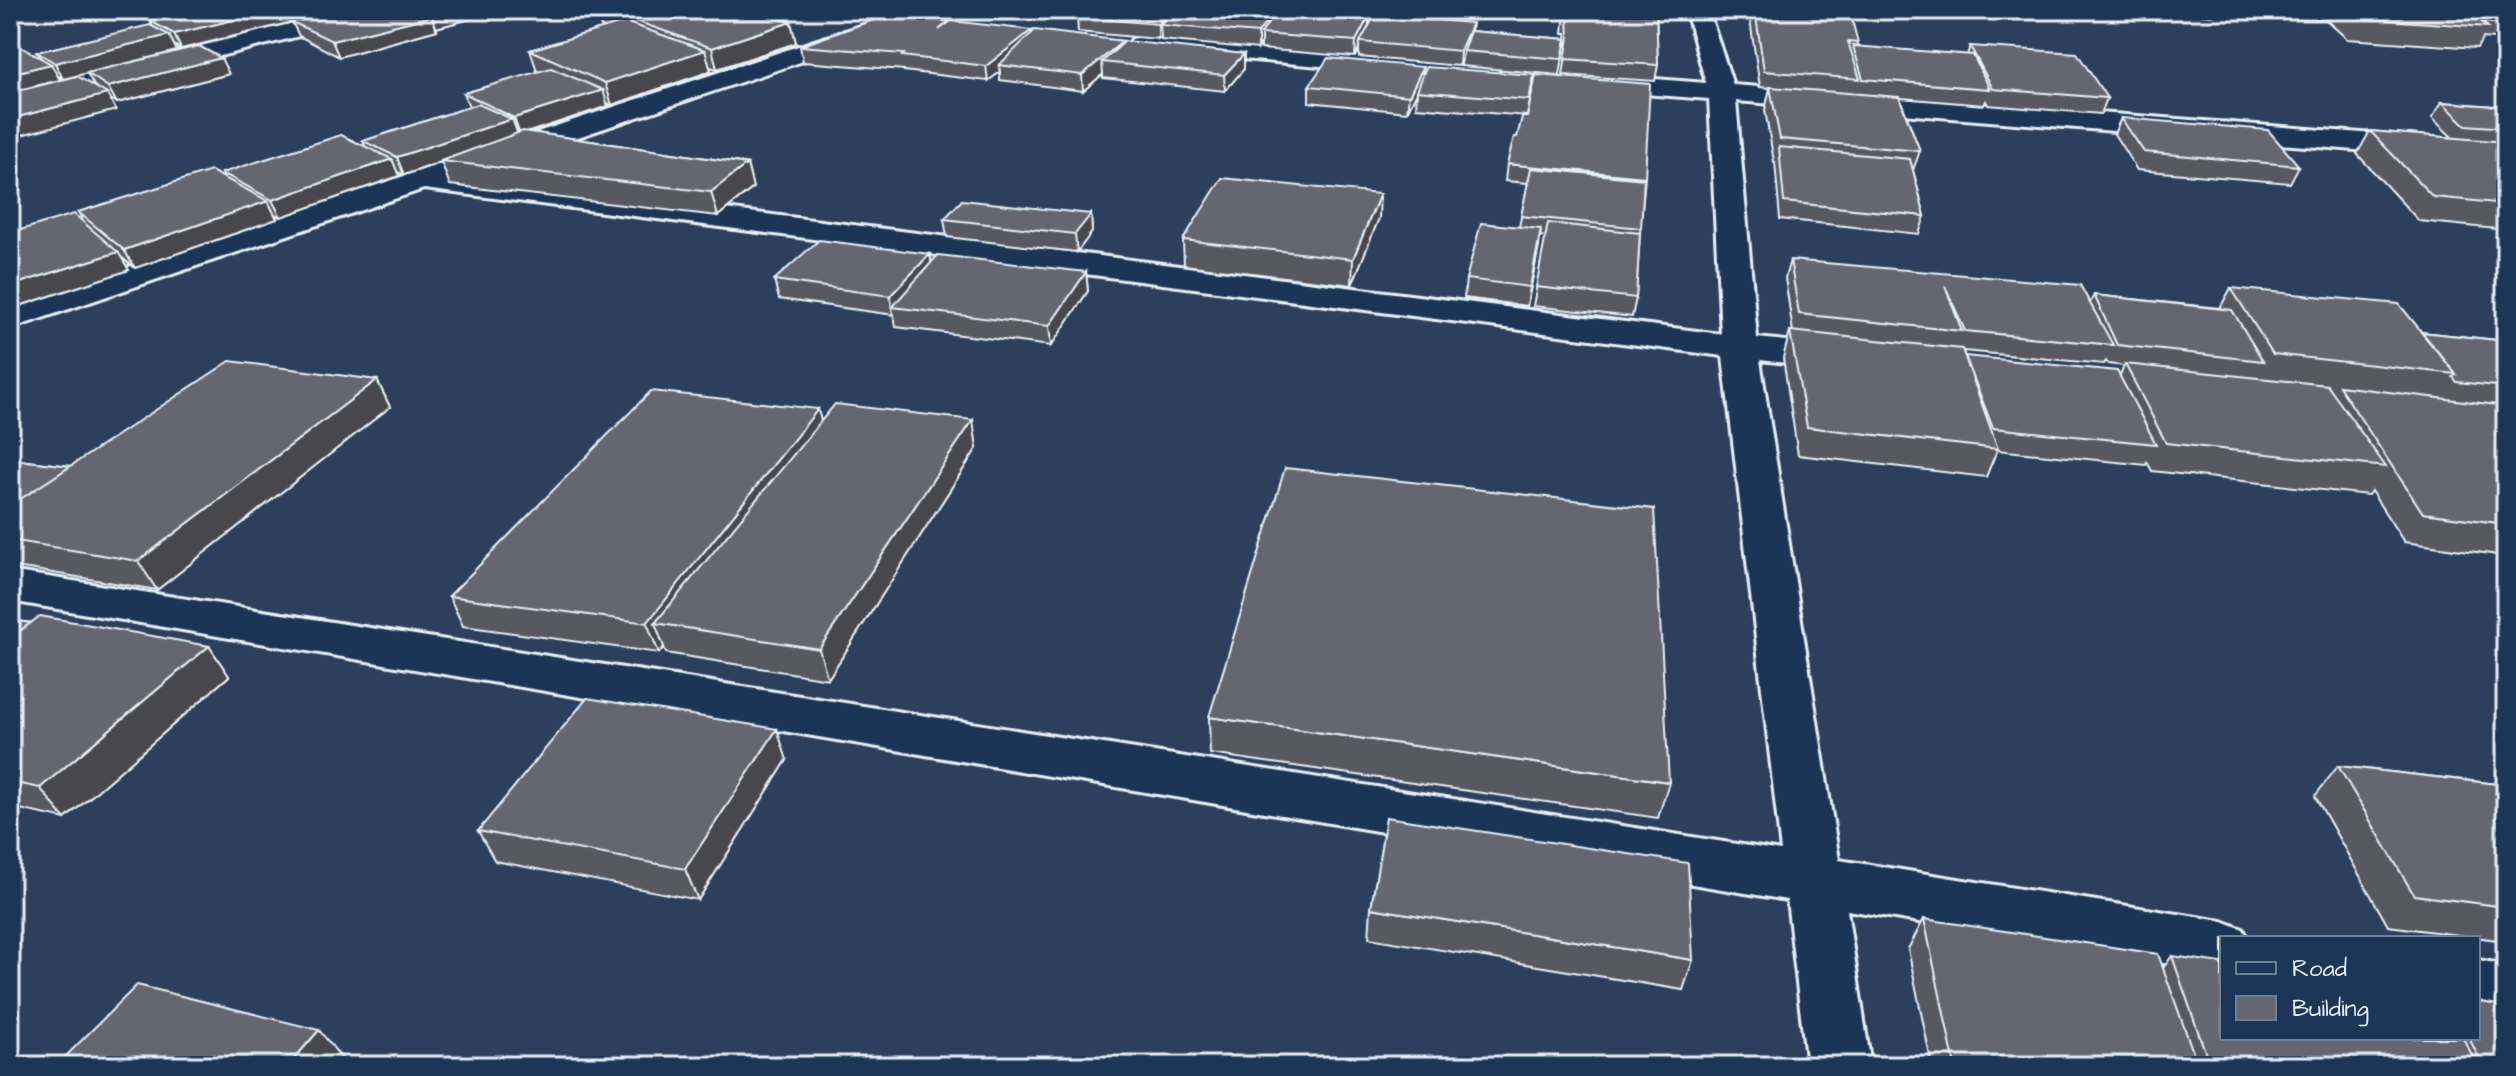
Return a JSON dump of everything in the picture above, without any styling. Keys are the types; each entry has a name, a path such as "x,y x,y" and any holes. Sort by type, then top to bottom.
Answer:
{"street":[{"path":"10,101 375,10"},
{"path":"1692,10 1699,14 1722,93 1740,347 1839,1066"},
{"path":"10,318 890,23 942,19"},
{"path":"1110,41 1518,76"},
{"path":"1565,80 2506,153"},
{"path":"421,180 1740,347 1881,362"},
{"path":"10,586 2220,947"},
{"path":"2480,987 2506,992"}],"building":[{"path":"193,10 276,10 174,34 150,21"},
{"path":"339,10 421,10 432,16 332,41 292,22"},
{"path":"605,10 754,10 791,22 712,48"},
{"path":"1085,10 1171,10 1158,24 1077,17"},
{"path":"1174,10 1275,10 1258,33 1160,25"},
{"path":"1277,10 1369,16 1356,41 1261,34"},
{"path":"1566,10 1656,10 1658,65 1565,59 1569,38"},
{"path":"1755,10 1850,12 1858,43 1848,42 1860,79 1764,71"},
{"path":"2348,10 2465,10 2488,27 2357,18"},
{"path":"2465,10 2506,10 2506,24 2482,22"},
{"path":"887,15 949,21 939,30 951,21 1032,30 986,66 902,56 904,54 800,46"},
{"path":"1375,15 1472,23 1460,51 1360,42"},
{"path":"625,22 705,50 605,83 530,50"},
{"path":"150,25 169,35 55,63 37,52"},
{"path":"1035,30 1123,41 1082,75 999,65"},
{"path":"1470,31 1566,39 1562,59 1463,51"},
{"path":"1125,41 1244,54 1224,75 1102,62"},
{"path":"12,42 51,64 10,74"},
{"path":"199,46 221,58 108,87 87,73"},
{"path":"1853,46 1973,55 1990,89 1863,79"},
{"path":"1970,46 2077,53 2107,98 1993,89"},
{"path":"1328,58 1423,67 1409,96 1309,86"},
{"path":"1426,67 1534,75 1529,100 1417,91"},
{"path":"551,68 603,90 514,118 464,93"},
{"path":"1536,75 1650,84 1645,177 1507,164 1522,117 1527,117"},
{"path":"77,76 107,94 10,119 10,93"},
{"path":"1770,87 1899,97 1920,151 1780,139"},
{"path":"2442,102 2506,107 2506,128 2466,125"},
{"path":"478,104 512,119 397,157 363,141"},
{"path":"2121,118 2268,130 2299,166 2144,152"},
{"path":"523,131 747,164 711,192 441,161"},
{"path":"2370,131 2506,142 2506,204 2433,197"},
{"path":"341,135 392,159 272,200 222,173"},
{"path":"1779,147 1910,159 1925,216 1784,202"},
{"path":"1531,168 1644,179 1641,228 1521,216"},
{"path":"211,171 268,201 124,250 78,212"},
{"path":"1222,178 1380,194 1353,259 1183,240"},
{"path":"962,200 1091,214 1075,234 944,219"},
{"path":"74,214 118,252 10,286 10,233"},
{"path":"1481,223 1541,229 1530,287 1466,279"},
{"path":"1548,223 1640,233 1636,298 1536,287"},
{"path":"819,240 930,254 890,296 774,280"},
{"path":"938,255 1086,272 1049,326 892,307"},
{"path":"1790,260 2080,285 2113,345 1965,331 1945,286 1962,331 1799,314"},
{"path":"2231,288 2399,304 2456,374 2273,354"},
{"path":"2094,295 2232,310 2263,361 2117,345"},
{"path":"1790,331 1962,349 1998,449 1807,427"},
{"path":"2421,332 2506,341 2506,387 2457,382 2453,377 2456,374"},
{"path":"1965,356 2117,371 2156,444 1993,428"},
{"path":"230,361 377,380 138,561 10,540 10,506"},
{"path":"2125,364 2327,385 2386,467 2166,443"},
{"path":"2339,386 2497,405 2506,416 2506,524 2423,513"},
{"path":"651,391 818,409 647,623 449,596"},
{"path":"835,404 973,420 819,649 655,623"},
{"path":"10,459 71,466 10,506"},
{"path":"1285,468 1654,509 1669,782 1209,717"},
{"path":"40,616 209,646 40,788 10,782 10,638"},
{"path":"10,620 31,623 10,638"},
{"path":"587,698 777,729 685,869 478,831"},
{"path":"2338,766 2506,785 2506,907 2414,895"},
{"path":"1386,817 1688,863 1693,960 1371,908"},
{"path":"1924,919 2158,954 2198,1066 1955,1066"},
{"path":"2172,956 2220,963 2220,1040 2464,1040 2478,1066 2210,1066"},
{"path":"137,985 319,1030 288,1066 56,1066"},
{"path":"2480,1001 2506,1007 2506,1066 2483,1066 2470,1040 2480,1040"}]}
